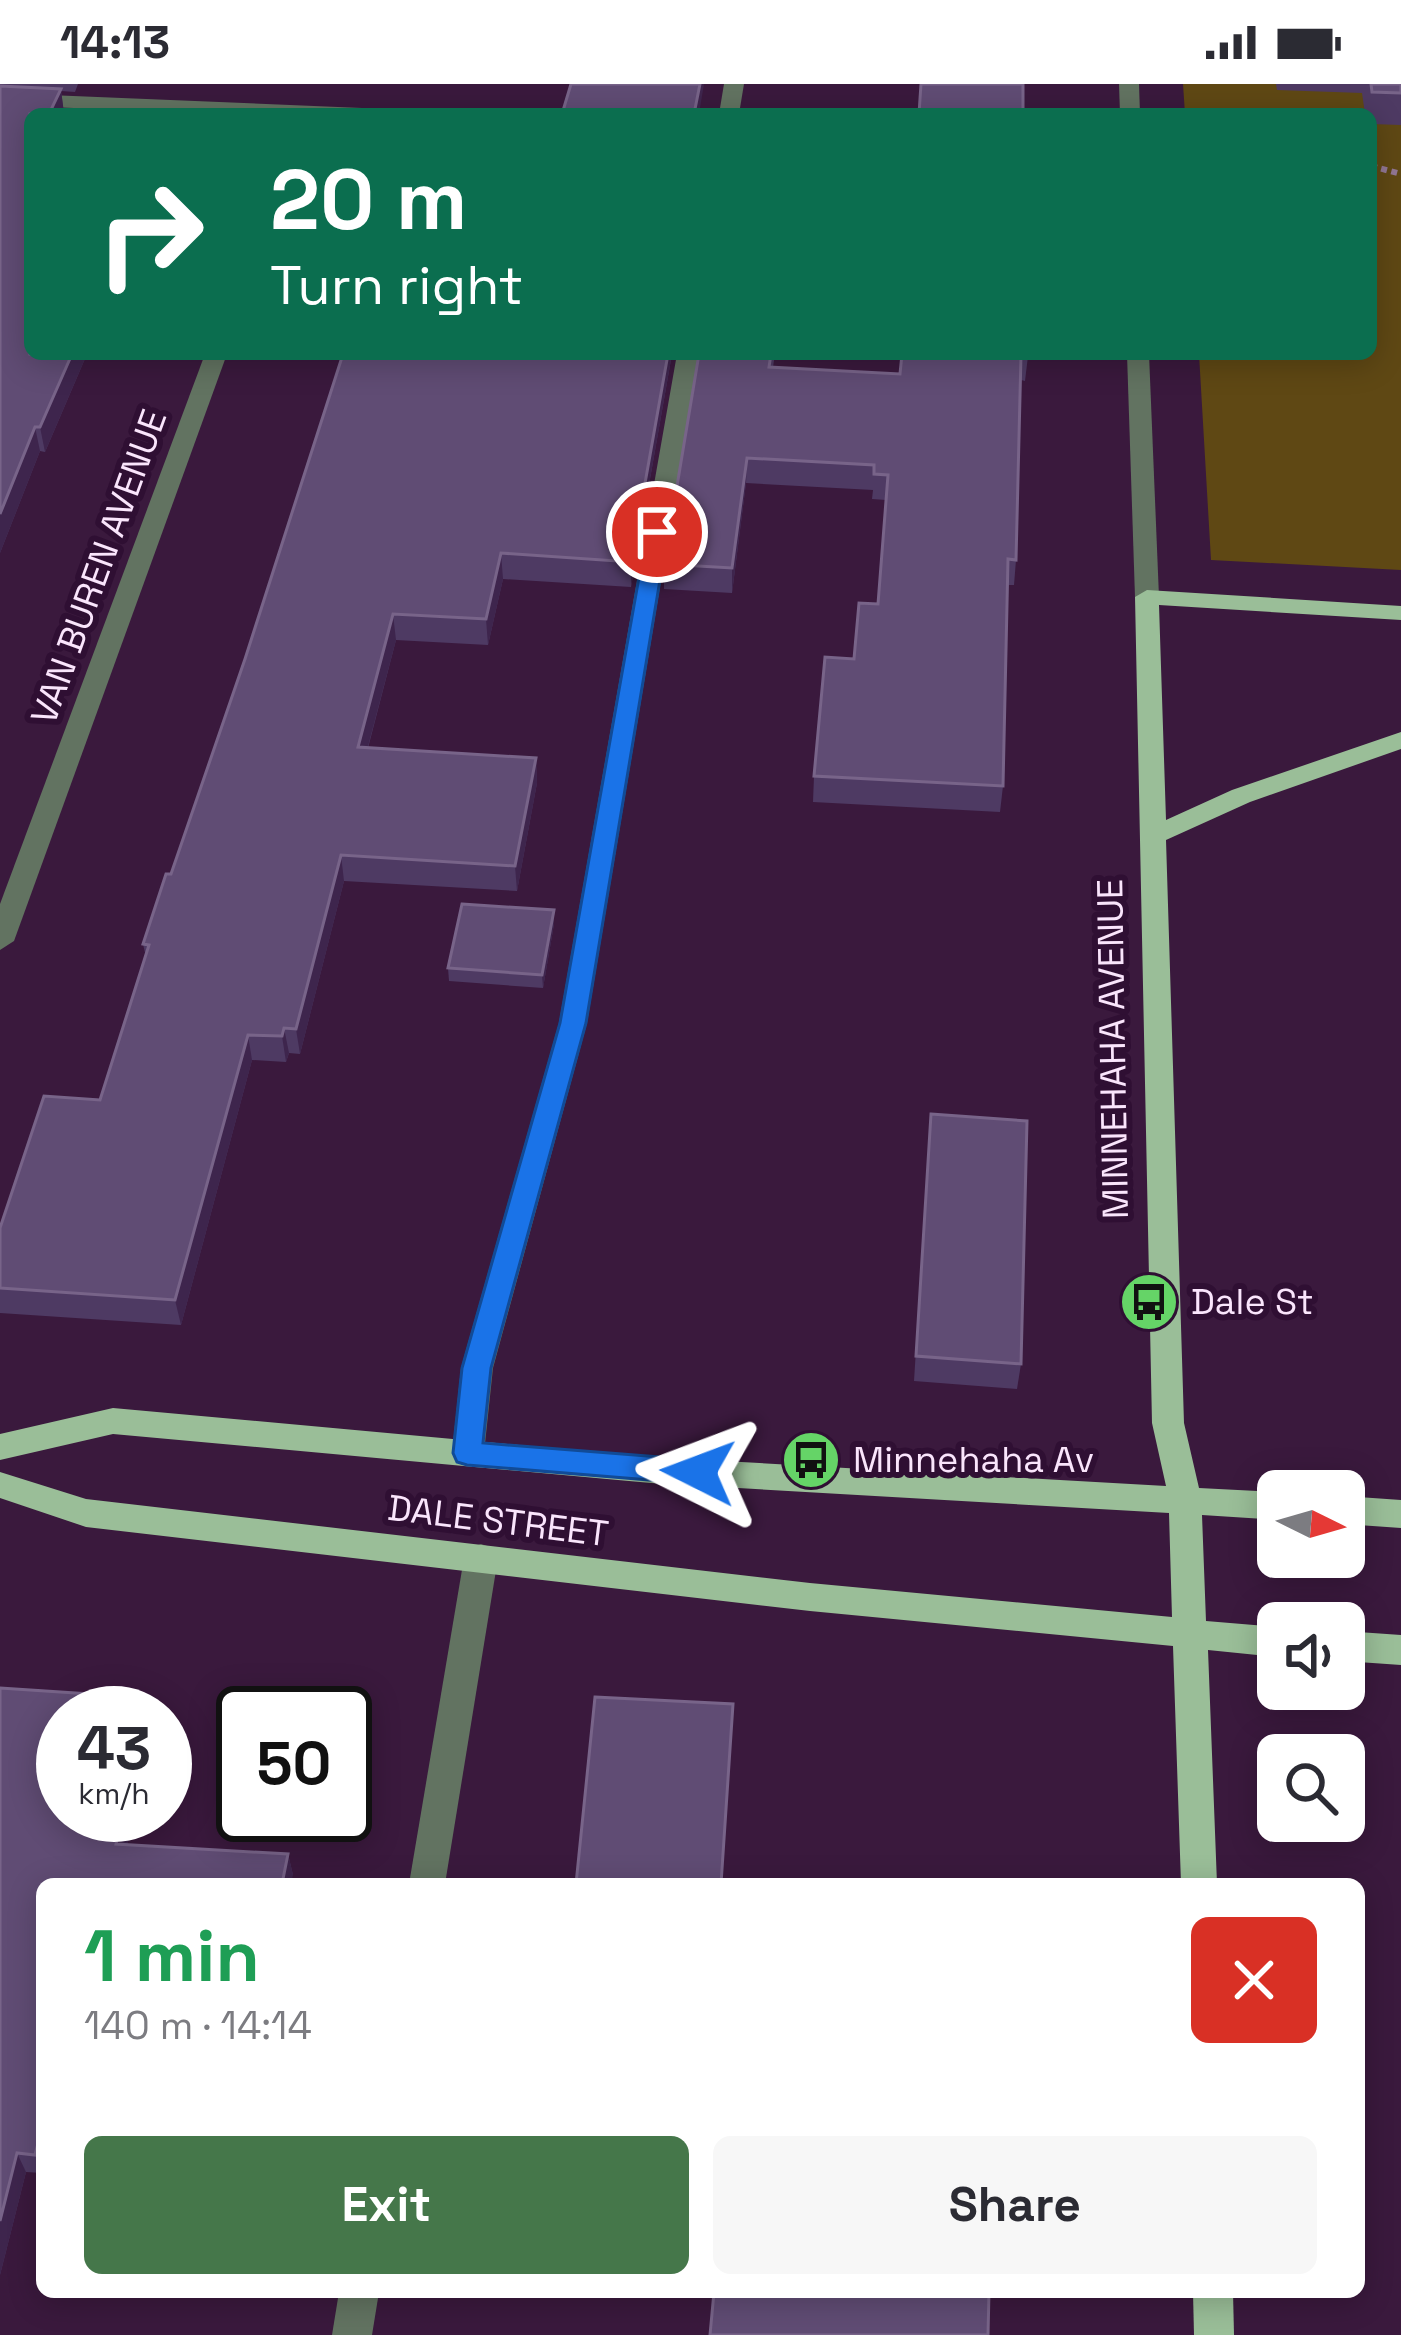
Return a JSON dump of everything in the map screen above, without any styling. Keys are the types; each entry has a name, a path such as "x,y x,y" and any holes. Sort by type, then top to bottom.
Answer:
{"main road":[{"path":"1147,598 1401,613"},
{"name":"MINNEHAHA AVENUE","path":"1147,598 1168,1423 1185,1498 1199,1878"},
{"path":"1153,836 1241,796 1401,740"},
{"name":"DALE STREET","path":"0,1448 113,1421 651,1470 1257,1504"},
{"name":"DALE STREET","path":"0,1485 86,1514 1257,1641"},
{"path":"1365,1511 1401,1514"},
{"path":"1365,1647 1401,1650"},
{"path":"1213,2298 1214,2335"}],"street":[{"path":"0,99 196,108"},
{"name":"VAN BUREN AVENUE","path":"0,941 214,360"},
{"path":"467,1453 477,1368 573,1023 687,360"},
{"name":"MINNEHAHA AVENUE","path":"1138,360 1147,598"},
{"path":"428,1878 482,1558"},
{"path":"352,2335 358,2298"}],"shaded area":[{"path":"1183,84 1401,84 1401,570 1211,560 1199,360 1377,360 1377,108 1185,108"}],"building":[{"path":"571,84 700,84 695,108 564,108"},
{"path":"921,84 1023,84 1023,108 919,108"},
{"path":"1371,84 1401,84 1401,93 1372,92"},
{"path":"0,86 61,89 52,108 24,108 24,360 69,360 40,427 35,427 0,514"},
{"path":"341,360 667,360 631,562 501,553 486,619 393,614 358,747 536,758 515,866 341,855 296,1029 284,1028 282,1036 248,1035 175,1300 0,1288 0,1228 44,1096 100,1100 166,874 171,874"},
{"path":"698,360 770,360 769,367 900,374 901,360 1021,360 1016,560 1008,559 1003,786 814,776 825,657 854,659 859,603 878,604 888,475 874,474 874,465 747,458 732,568 664,564"},
{"path":"462,904 554,910 542,975 448,968"},
{"path":"931,1114 1027,1121 1021,1364 916,1356"},
{"path":"0,1688 36,1690 36,1842 116,1842 288,1854 283,1878 36,1878 36,2151 35,2155 17,2153 0,2221"},
{"path":"595,1697 733,1704 721,1878 577,1878"},
{"path":"713,2298 989,2298 988,2335 710,2335"}],"place":[{"name":"Dale St","path":"1149,1302"},
{"name":"Minnehaha Av","path":"811,1460"}],"route":[{"path":"657,532 573,1023 477,1368 467,1453 698,1472"}]}
